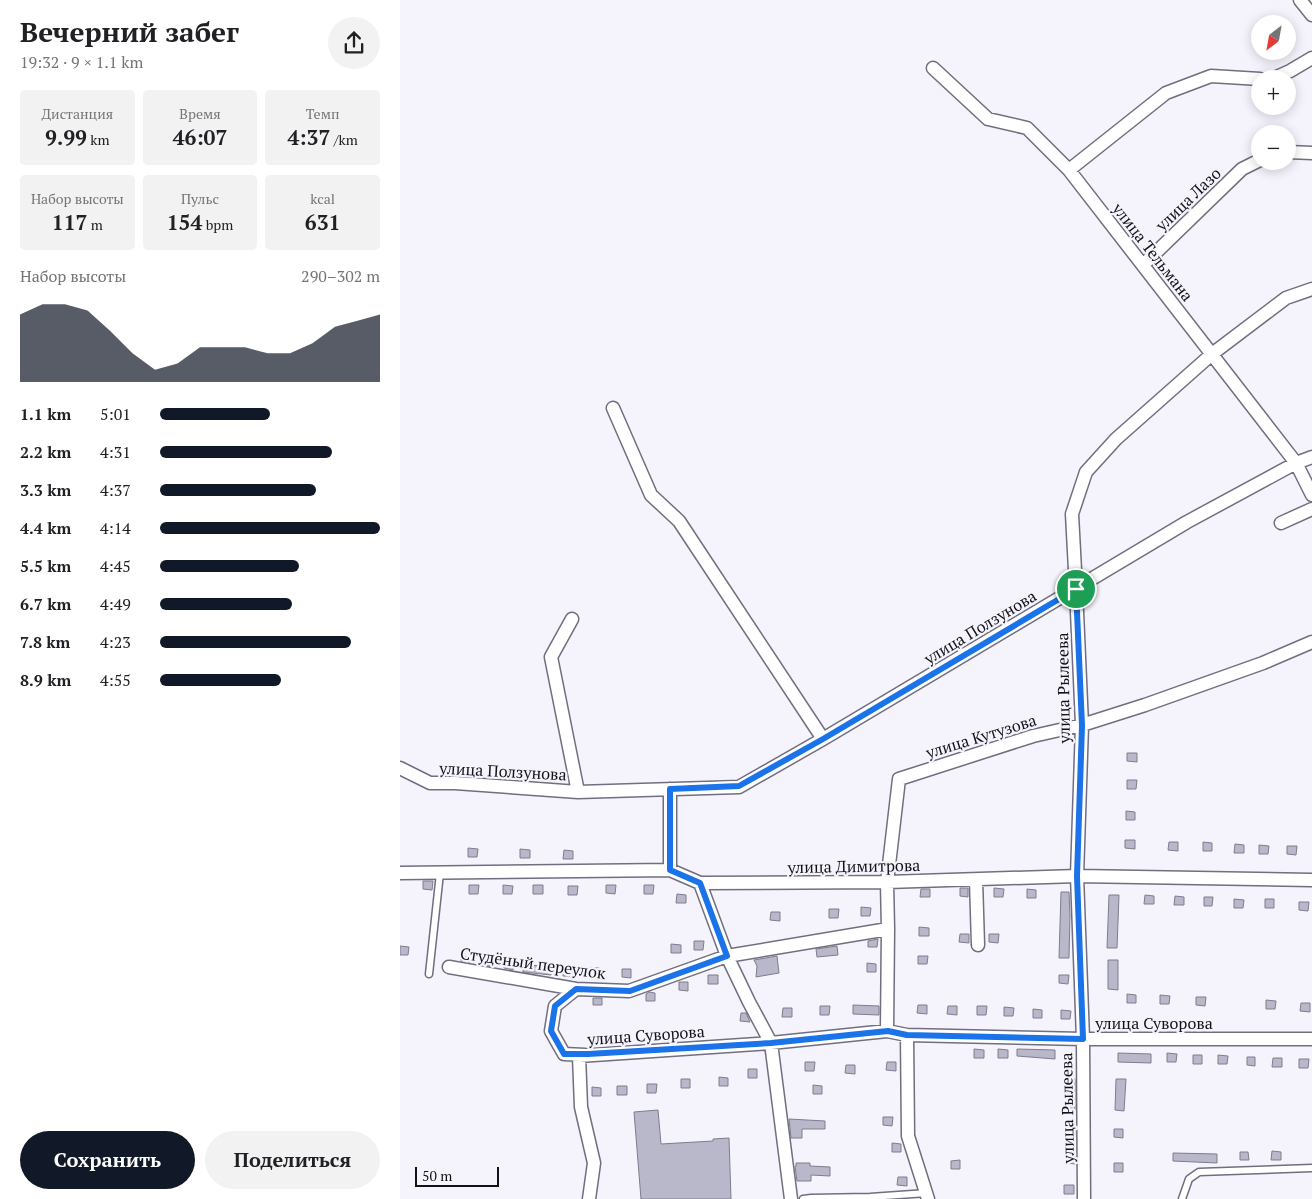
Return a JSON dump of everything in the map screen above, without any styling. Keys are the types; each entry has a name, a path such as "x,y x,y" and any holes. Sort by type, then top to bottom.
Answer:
{"street":[{"path":"1300,0 1312,15"},
{"path":"1292,70 1312,58"},
{"name":"улица Тельмана","path":"933,68 988,119 1027,128 1069,170 1296,463 1312,495"},
{"path":"1069,170 1166,93 1211,76 1251,78"},
{"path":"1296,152 1312,152"},
{"name":"улица Лазо","path":"1143,266 1242,169 1251,164"},
{"name":"улица Рылеева","path":"1084,1199 1083,1039 1077,876 1082,726 1072,514 1086,472 1116,439 1212,354 1286,298 1312,289"},
{"path":"613,408 651,495 679,521 823,739"},
{"name":"улица Ползунова","path":"400,768 430,783 455,783 578,792 739,786 823,739 1187,522 1296,463 1312,457"},
{"path":"1281,522 1312,510"},
{"name":"улица Ползунова","path":"572,619 551,657 578,792"},
{"name":"улица Кутузова","path":"888,1031 887,882 899,779 1033,736 1082,726 1263,663 1312,642"},
{"path":"670,789 670,870"},
{"name":"улица Димитрова","path":"400,873 670,870 700,883 887,882 1077,876 1312,880"},
{"path":"976,880 978,945"},
{"path":"700,883 727,956 771,1043 791,1199"},
{"name":"Студёный переулок","path":"449,968 576,989 630,991 727,956 888,929"},
{"path":"576,989 555,1006 551,1031 564,1054 588,1054"},
{"name":"улица Суворова","path":"589,1199 594,1163 581,1107 579,1056 588,1054 771,1043 888,1031 907,1035 1083,1039 1312,1040"},
{"path":"907,1035 908,1136 927,1196"}],"lane":[{"path":"429,974 440,873"},
{"path":"1182,1199 1188,1179 1199,1172 1312,1168"},
{"path":"803,1199 927,1196"}],"building":[{"path":"1127,753 1137,753 1137,762 1127,761"},
{"path":"1127,780 1137,780 1136,789 1127,789"},
{"path":"1126,811 1135,812 1135,820 1126,820"},
{"path":"1125,840 1135,840 1135,849 1125,848"},
{"path":"1169,842 1178,842 1178,851 1168,850"},
{"path":"1203,842 1212,843 1212,851 1203,851"},
{"path":"1235,844 1244,845 1244,853 1234,853"},
{"path":"1259,845 1269,846 1268,854 1259,854"},
{"path":"1287,846 1297,846 1296,855 1287,854"},
{"path":"468,848 478,849 477,857 468,857"},
{"path":"520,849 530,850 530,858 520,858"},
{"path":"564,850 573,851 573,859 563,859"},
{"path":"846,863 855,863 855,872 846,871"},
{"path":"793,864 802,864 802,873 793,872"},
{"path":"423,881 433,881 432,890 423,889"},
{"path":"469,885 479,885 478,894 469,894"},
{"path":"503,885 513,886 512,894 503,894"},
{"path":"533,885 543,885 543,894 533,894"},
{"path":"606,885 616,885 615,894 606,893"},
{"path":"644,885 654,885 653,894 644,894"},
{"path":"568,886 578,886 577,895 568,895"},
{"path":"960,888 968,888 968,897 960,896"},
{"path":"994,888 1004,889 1003,897 994,897"},
{"path":"921,889 930,889 930,897 920,897"},
{"path":"1027,889 1036,890 1036,898 1027,898"},
{"path":"1061,892 1069,892 1069,958 1059,958"},
{"path":"677,894 686,895 686,903 676,903"},
{"path":"1109,895 1119,895 1117,948 1107,948"},
{"path":"1145,895 1154,896 1154,904 1144,904"},
{"path":"1175,896 1184,897 1184,905 1174,905"},
{"path":"1204,897 1213,897 1212,906 1204,906"},
{"path":"1234,899 1244,900 1243,908 1234,908"},
{"path":"1265,899 1274,899 1274,908 1265,908"},
{"path":"1299,902 1309,902 1308,911 1299,910"},
{"path":"861,907 871,908 870,916 861,916"},
{"path":"829,909 839,909 838,918 829,918"},
{"path":"771,912 780,912 780,921 770,920"},
{"path":"919,927 929,928 929,936 919,936"},
{"path":"960,934 969,934 969,943 959,942"},
{"path":"989,934 999,934 998,943 989,942"},
{"path":"878,939 877,947 868,947 868,941"},
{"path":"694,941 704,941 703,950 694,950"},
{"path":"671,944 681,945 681,953 671,953"},
{"path":"400,946 409,947 408,955 400,955"},
{"path":"837,946 838,955 817,957 816,949"},
{"path":"461,956 470,957 470,962 461,961"},
{"path":"777,956 779,973 756,977 757,966 754,960"},
{"path":"918,956 928,956 927,964 918,964"},
{"path":"481,959 491,960 490,966 481,964"},
{"path":"1108,960 1118,960 1118,990 1108,989"},
{"path":"504,962 514,963 513,970 504,968"},
{"path":"867,963 876,964 876,972 867,972"},
{"path":"523,965 552,966 551,975 523,972"},
{"path":"563,967 573,967 572,976 563,976"},
{"path":"590,968 599,968 599,977 589,976"},
{"path":"622,969 631,969 631,978 622,977"},
{"path":"708,975 718,975 718,984 708,984"},
{"path":"1059,975 1069,975 1068,984 1059,983"},
{"path":"679,982 688,982 688,991 679,990"},
{"path":"649,992 655,993 655,1001 646,1001 646,994"},
{"path":"1127,994 1136,995 1136,1003 1127,1003"},
{"path":"1160,995 1170,996 1169,1004 1160,1004"},
{"path":"1196,997 1206,997 1205,1006 1196,1005"},
{"path":"593,998 602,998 602,1005 593,1005"},
{"path":"1266,1000 1276,1001 1275,1009 1266,1009"},
{"path":"1301,1003 1310,1003 1310,1012 1300,1011"},
{"path":"853,1005 879,1006 879,1015 853,1014"},
{"path":"918,1005 927,1005 927,1014 917,1013"},
{"path":"820,1006 830,1006 829,1015 820,1015"},
{"path":"948,1006 957,1006 957,1015 947,1014"},
{"path":"977,1006 987,1006 986,1015 977,1015"},
{"path":"1004,1007 1014,1008 1013,1016 1004,1016"},
{"path":"783,1008 792,1008 792,1017 782,1017"},
{"path":"1033,1009 1042,1010 1042,1018 1033,1018"},
{"path":"1061,1010 1071,1011 1070,1019 1061,1019"},
{"path":"741,1013 746,1013 750,1022 740,1021"},
{"path":"974,1049 984,1050 984,1058 974,1058"},
{"path":"998,1049 1008,1050 1008,1058 998,1058"},
{"path":"1017,1049 1055,1050 1055,1059 1017,1056"},
{"path":"1118,1053 1151,1054 1151,1063 1118,1062"},
{"path":"1167,1053 1177,1054 1176,1062 1167,1062"},
{"path":"1193,1055 1202,1055 1202,1064 1193,1064"},
{"path":"1218,1055 1228,1056 1227,1064 1218,1064"},
{"path":"1247,1057 1255,1057 1255,1066 1247,1065"},
{"path":"1273,1058 1282,1058 1282,1067 1272,1067"},
{"path":"1299,1059 1309,1059 1308,1068 1299,1068"},
{"path":"805,1062 815,1062 814,1071 805,1071"},
{"path":"887,1062 896,1062 896,1071 886,1070"},
{"path":"846,1065 855,1065 855,1074 845,1073"},
{"path":"748,1069 757,1069 757,1078 748,1078"},
{"path":"719,1077 728,1078 728,1086 719,1086"},
{"path":"1068,1078 1075,1079 1075,1110 1067,1110"},
{"path":"681,1079 690,1079 690,1088 681,1088"},
{"path":"1116,1079 1126,1079 1124,1111 1115,1110"},
{"path":"647,1084 657,1084 656,1093 647,1093"},
{"path":"813,1085 822,1086 822,1094 813,1094"},
{"path":"617,1086 627,1086 627,1095 617,1095"},
{"path":"592,1087 601,1088 601,1096 592,1096"},
{"path":"658,1110 661,1144 713,1141 713,1139 729,1138 731,1199 641,1199 634,1112"},
{"path":"883,1117 893,1117 892,1126 883,1125"},
{"path":"789,1119 825,1121 825,1129 802,1129 802,1138 791,1138"},
{"path":"1066,1128 1075,1128 1075,1137 1065,1137"},
{"path":"1114,1129 1123,1129 1123,1138 1114,1137"},
{"path":"892,1143 901,1144 901,1152 892,1152"},
{"path":"1272,1151 1281,1152 1281,1160 1271,1160"},
{"path":"1240,1152 1248,1152 1249,1160 1240,1160"},
{"path":"1173,1153 1217,1154 1217,1163 1173,1161"},
{"path":"1066,1155 1076,1155 1075,1164 1066,1163"},
{"path":"960,1160 960,1169 951,1169 951,1161"},
{"path":"796,1163 810,1163 810,1166 830,1167 830,1176 811,1175 811,1181 797,1181"},
{"path":"1114,1163 1123,1163 1123,1172 1114,1172"},
{"path":"898,1177 907,1177 907,1186 897,1185"},
{"path":"1064,1185 1074,1185 1074,1194 1064,1194"}],"route":[{"path":"1076,589 1082,726 1077,876 1083,1039 907,1035 888,1031 771,1043 564,1054 551,1031 555,1006 576,989 630,991 727,956 700,883 670,870 670,789 739,786 823,739 1076,589"}]}
